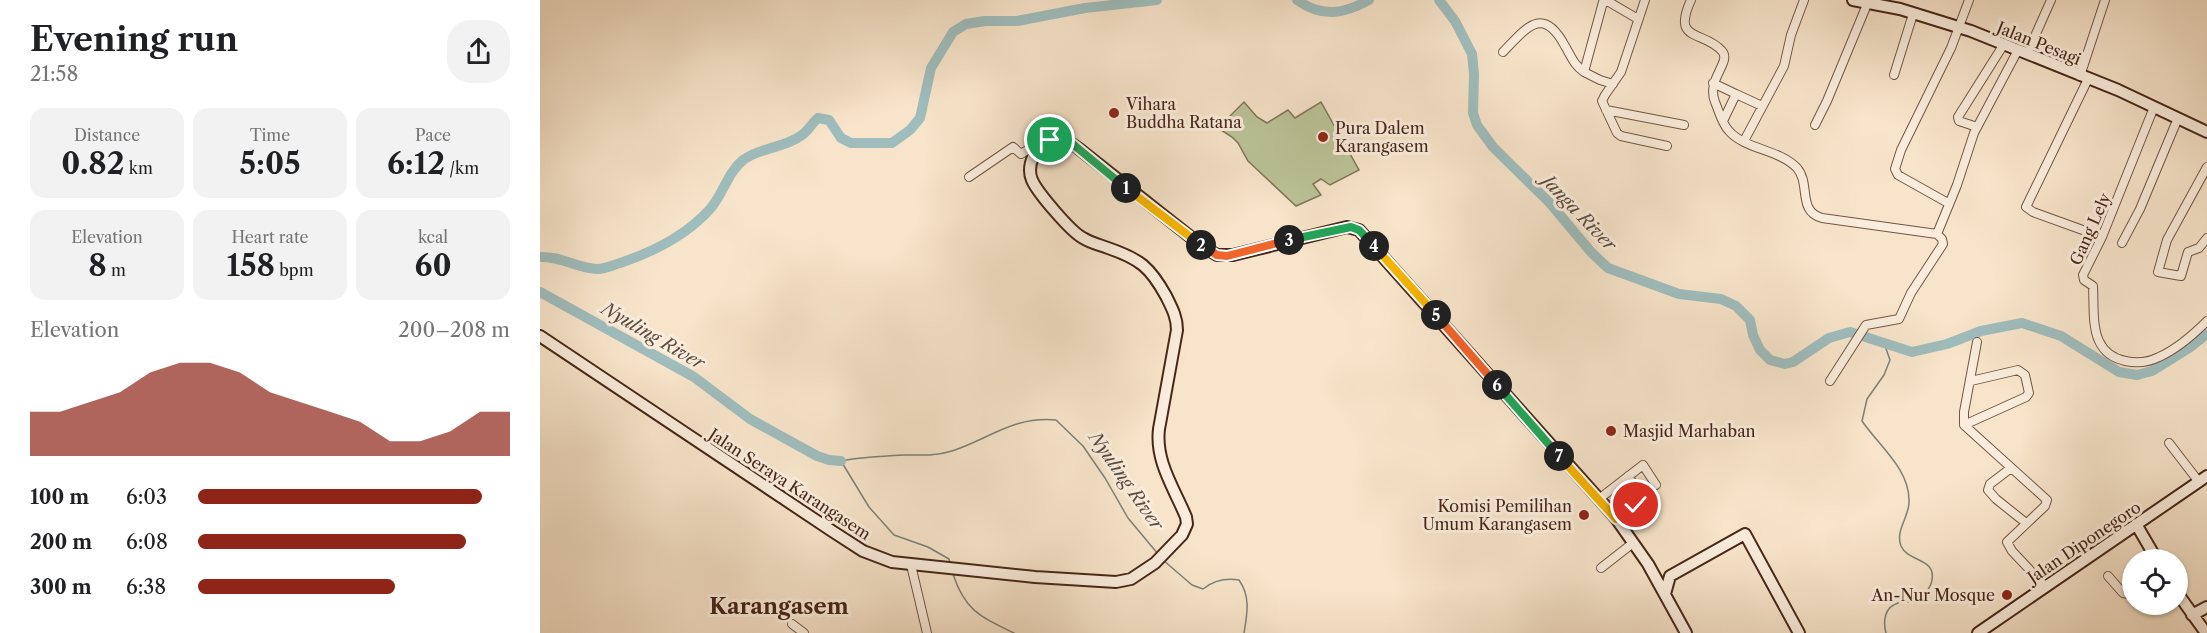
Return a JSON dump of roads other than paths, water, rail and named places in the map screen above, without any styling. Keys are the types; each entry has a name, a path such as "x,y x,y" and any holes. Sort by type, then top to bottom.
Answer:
{"street":[{"path":"1645,0 1621,72 1603,99 1617,133 1621,136 1667,146"},
{"path":"1691,0 1684,16 1685,27 1720,49 1725,55 1724,62 1713,83 1713,95 1729,132 1786,160 1797,169 1802,178 1807,205 1816,216 1936,234 1942,239 1942,244 1911,293 1901,316 1895,321 1869,323 1830,381"},
{"path":"1744,141 1786,59 1791,35 1804,0"},
{"name":"Jalan Pesagi","path":"1853,0 1960,27 2084,77 2207,132"},
{"path":"1948,203 1898,175 1895,169 1901,150 1960,27 1969,0"},
{"path":"1936,234 1977,127 2023,52 2051,0"},
{"path":"2102,237 2033,213 2026,207 2084,77 2105,0"},
{"path":"1584,72 1603,2 1609,2 1638,19"},
{"path":"1815,125 1868,2"},
{"path":"1894,75 1913,14"},
{"path":"1503,52 1527,30 1546,23 1559,35 1573,62 1584,72 1613,84"},
{"path":"1977,127 1958,120 1958,117 2004,44"},
{"path":"1713,83 1762,106"},
{"path":"1723,121 1736,93"},
{"name":"Gang Lely","path":"2154,107 2102,237 2083,275 2084,280 2093,286 2098,339 2113,358 2141,362 2158,358 2188,338 2207,321"},
{"path":"1606,110 1684,125"},
{"path":"2122,243 2140,210 2178,118"},
{"path":"969,177 1013,147 1021,154 1055,139 1069,141 1171,223 1217,255 1233,255 1347,227 1357,229 1413,289 1616,519 1634,543 1686,633"},
{"name":"Jalan Seraya Karangasem","path":"540,336 856,546 885,560 911,565 1116,582 1131,579 1155,563 1180,538 1186,527 1186,517 1163,466 1158,437 1177,330 1174,311 1159,283 1147,267 1127,254 1080,237 1046,201 1030,174 1031,162 1039,148"},
{"path":"2207,167 2167,240 2158,273 2181,276 2188,252 2199,248 2207,238"},
{"path":"1977,342 1964,412 1964,425 2047,500 2045,506 2007,540 2007,545 2045,586"},
{"path":"1964,425 2026,397 2029,393 2025,375 2018,370 1971,381"},
{"path":"2169,443 2203,479"},
{"path":"1599,499 1643,465 1656,485"},
{"path":"2011,468 1990,484 1988,490 2026,523"},
{"path":"1628,476 1646,502"},
{"name":"Jalan Diponegoro","path":"1978,633 2203,479"},
{"path":"1616,519 1636,505"},
{"path":"2136,524 2151,549"},
{"path":"1654,576 1670,576 1745,534 1799,633"},
{"path":"1600,568 1634,543"},
{"path":"911,565 927,633"},
{"path":"1665,595 1670,576"},
{"path":"2108,576 2122,592"},
{"path":"2192,615 2207,607"},
{"path":"2188,609 2205,633"},
{"path":"792,624 804,633"}],"waterway":[{"name":"Janga River","path":"540,257 555,258 582,267 601,269 657,248 680,235 701,219 743,160 757,152 795,139 818,118 829,120 841,138 851,143 892,143 910,130 920,118 931,68 953,32 966,24 985,21 1017,21 1085,8 1157,0"},
{"name":"Janga River","path":"1297,0 1306,6 1324,12 1342,11 1369,0"},
{"name":"Janga River","path":"1439,0 1455,21 1472,54 1473,113 1477,125 1493,147 1549,202 1591,252 1608,268 1679,294 1721,299 1736,306 1750,320 1753,335 1760,350 1770,360 1785,364 1793,362 1829,338 1850,332 1912,352 1947,344 1981,331 2022,323 2061,336 2119,372 2137,375 2152,371 2207,334"},
{"name":"Nyuling River","path":"540,292 694,377 750,419 817,456 841,461"},
{"path":"1884,343 1890,360 1884,375 1867,399 1862,421 1899,468 1908,490 1909,502 1901,529 1901,546 1909,555 1926,564 1932,573 1930,586 1921,597 1914,602 1893,605 1887,611 1886,633"},
{"name":"Nyuling River","path":"950,563 949,559 928,547 894,535 869,507 841,461 940,454 1027,421 1056,420 1083,446 1128,518 1158,554"},
{"name":"Nyuling River","path":"1163,560 1192,585 1203,589 1220,581 1239,580 1247,599 1244,633"},
{"path":"953,574 969,605 983,617 1014,633"}],"place":[{"name":"Vihara Buddha Ratana","path":"1114,113"},
{"name":"Pura Dalem Karangasem","path":"1323,137"},
{"name":"Masjid Marhaban","path":"1611,431"},
{"name":"Komisi Pemilihan Umum Karangasem","path":"1584,515"},
{"name":"An-Nur Mosque","path":"2007,595"}],"district":[{"name":"Karangasem","path":"779,606"}]}
